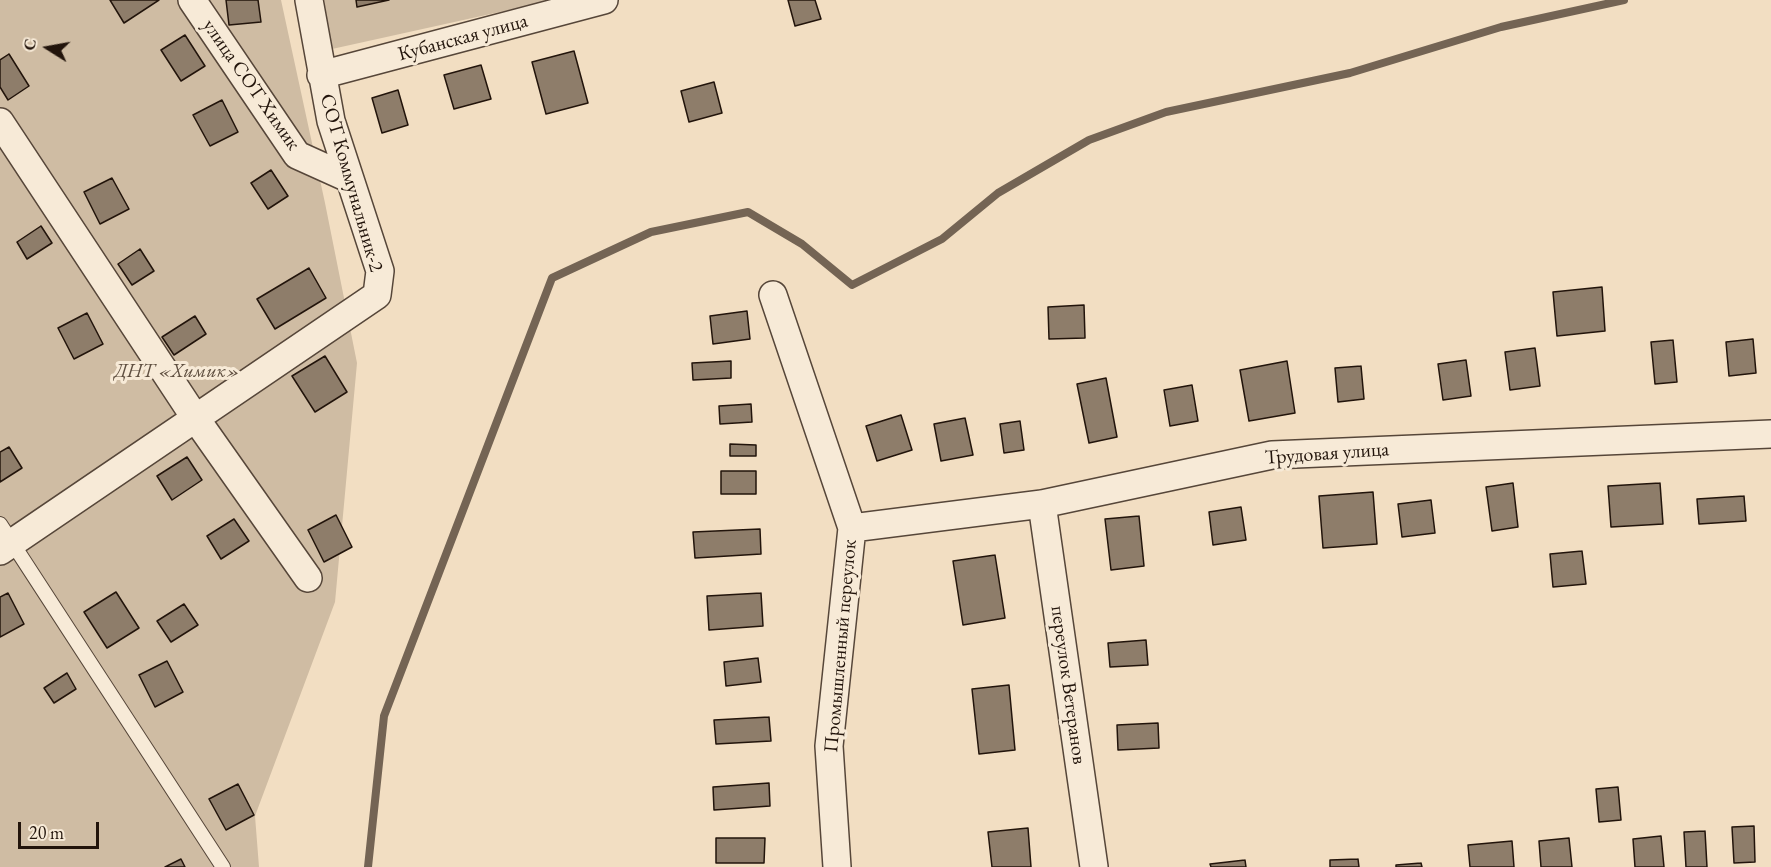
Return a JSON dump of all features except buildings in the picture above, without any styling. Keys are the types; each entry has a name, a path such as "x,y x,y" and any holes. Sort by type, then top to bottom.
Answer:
{"street":[{"name":"улица СОТ Химик","path":"192,0 297,155 348,178"},
{"name":"СОТ Коммунальник-2","path":"196,419 377,295 380,271 331,121 309,0"},
{"name":"Кубанская улица","path":"321,75 593,2"},
{"path":"0,122 196,419 308,578"},
{"name":"Промышленный переулок","path":"773,295 852,528 829,746 837,867"},
{"path":"4,539 196,419"},
{"name":"Трудовая улица","path":"852,528 1042,504 1272,455 1771,434"},
{"name":"переулок Ветеранов","path":"1042,504 1094,867"}],"lane":[{"path":"4,539 223,867"}],"green space":[{"name":"ДНТ «Химик»","path":"0,0 281,0 357,363 335,602 255,816 259,867 0,867"},
{"path":"324,0 554,0 332,49"}],"waterway":[{"path":"368,867 384,716 552,278 651,232 748,212 802,244 852,285 942,239 998,193 1089,140 1166,112 1350,73 1501,27 1624,0"}]}
